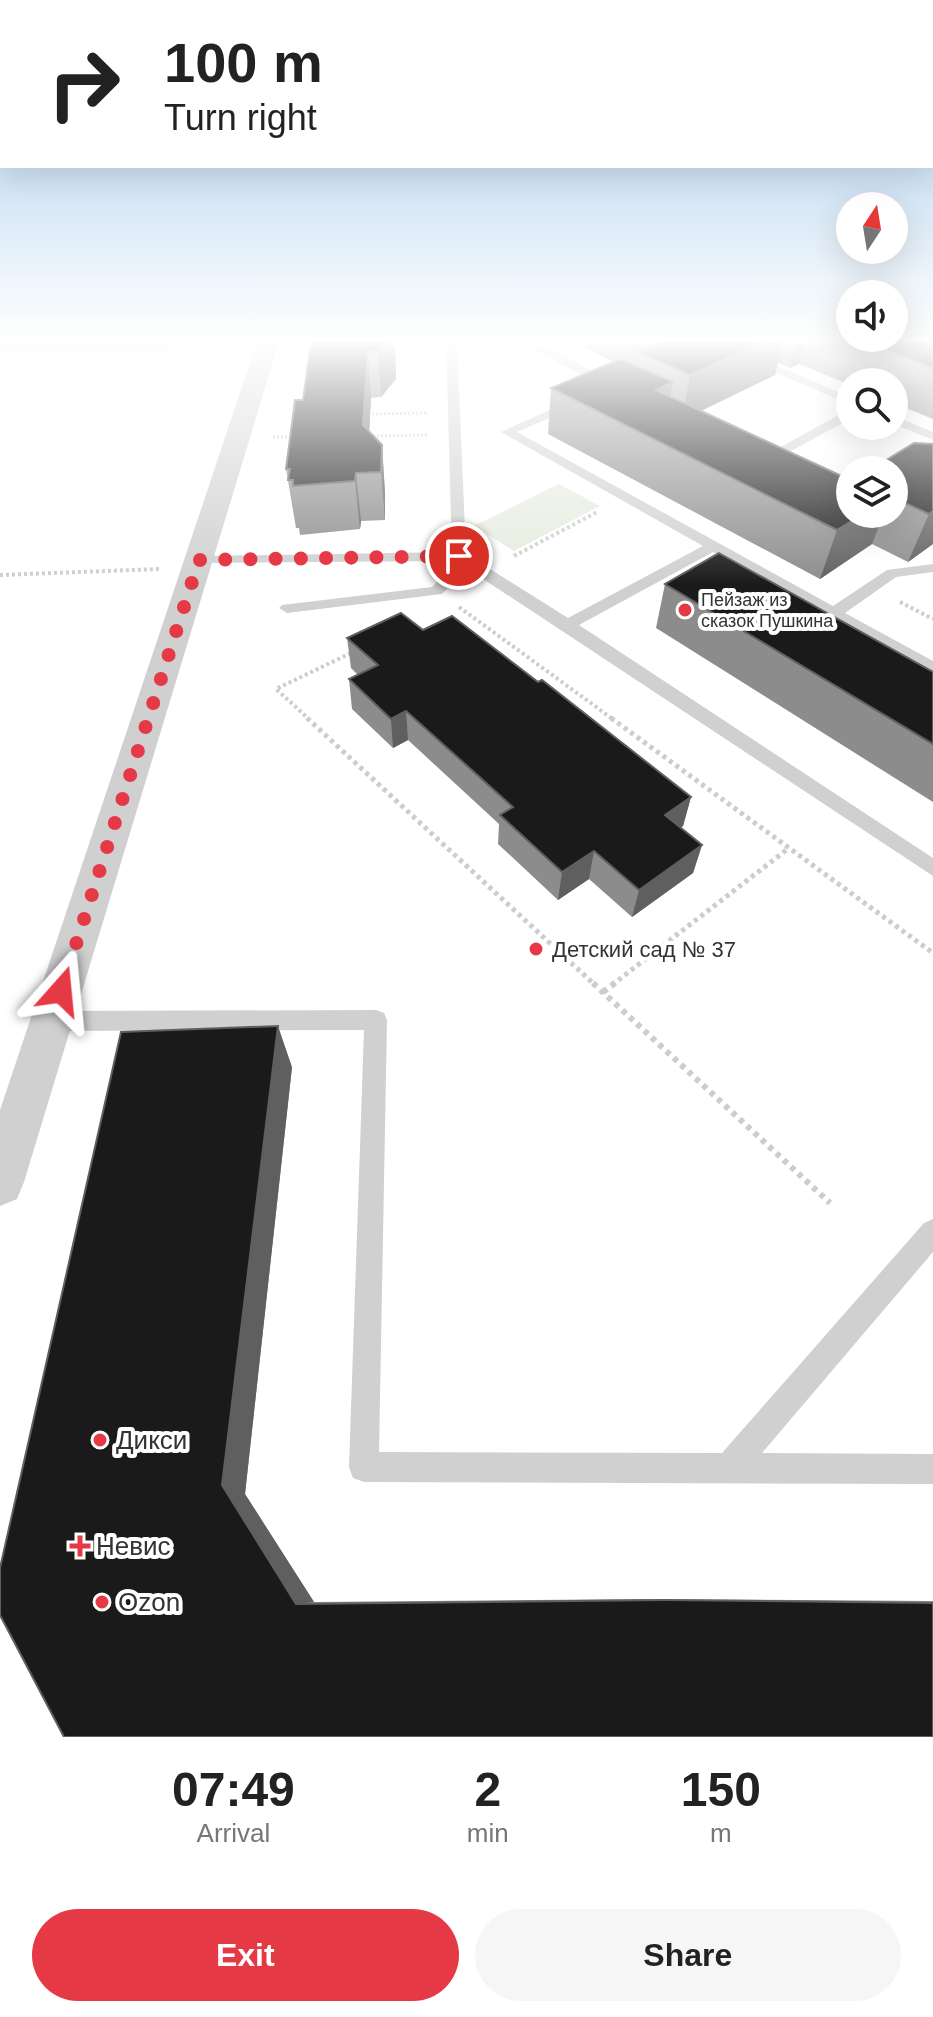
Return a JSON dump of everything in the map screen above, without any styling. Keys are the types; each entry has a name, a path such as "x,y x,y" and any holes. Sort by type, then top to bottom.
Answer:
{"street":[{"path":"0,1182 242,423"}],"lane":[{"path":"287,608 437,591 448,580 459,556 454,423"},
{"path":"531,423 507,432 933,668"},
{"path":"758,463 824,423"},
{"path":"908,426 933,436"},
{"path":"745,457 772,470"},
{"path":"568,625 714,546"},
{"path":"198,564 459,556 933,868"},
{"path":"834,613 892,573 933,568"},
{"path":"52,1021 376,1020 364,1467 933,1469"},
{"path":"731,1466 933,1232"}],"path":[{"path":"356,436 432,435"},
{"path":"264,437 295,437"},
{"path":"513,556 608,505"},
{"path":"0,575 198,564"},
{"path":"891,597 933,619"},
{"path":"454,602 933,953"},
{"path":"358,649 276,689 830,1203"},
{"path":"603,992 789,848"}],"shaded area":[{"path":"559,484 600,506 514,551 474,526"}],"building":[{"path":"292,423 363,423 382,445 381,472 356,473 355,481 293,486 293,480 288,480 290,469 286,469"},
{"path":"622,423 727,423 836,474 836,528 840,528 837,530"},
{"path":"914,443 933,444 933,511 929,514 908,504 908,456 893,456"},
{"path":"719,553 933,672 933,744 665,584"},
{"path":"401,613 423,630 452,616 538,682 542,680 691,797 665,815 702,845 639,890 594,851 562,872 500,815 513,807 406,711 391,719 349,679 378,665 347,638"},
{"path":"278,1026 222,1485 296,1604 665,1600 933,1603 933,1737 64,1737 0,1615 0,1568 121,1032"}],"place":[{"name":"Пейзаж из сказок Пушкина","path":"685,610"},
{"name":"Детский сад № 37","path":"536,949"},
{"name":"Дикси","path":"100,1440"},
{"name":"Невис","path":"80,1546"},
{"name":"Ozon","path":"102,1602"}],"route":[{"path":"61,991 199,560 459,556"}]}
